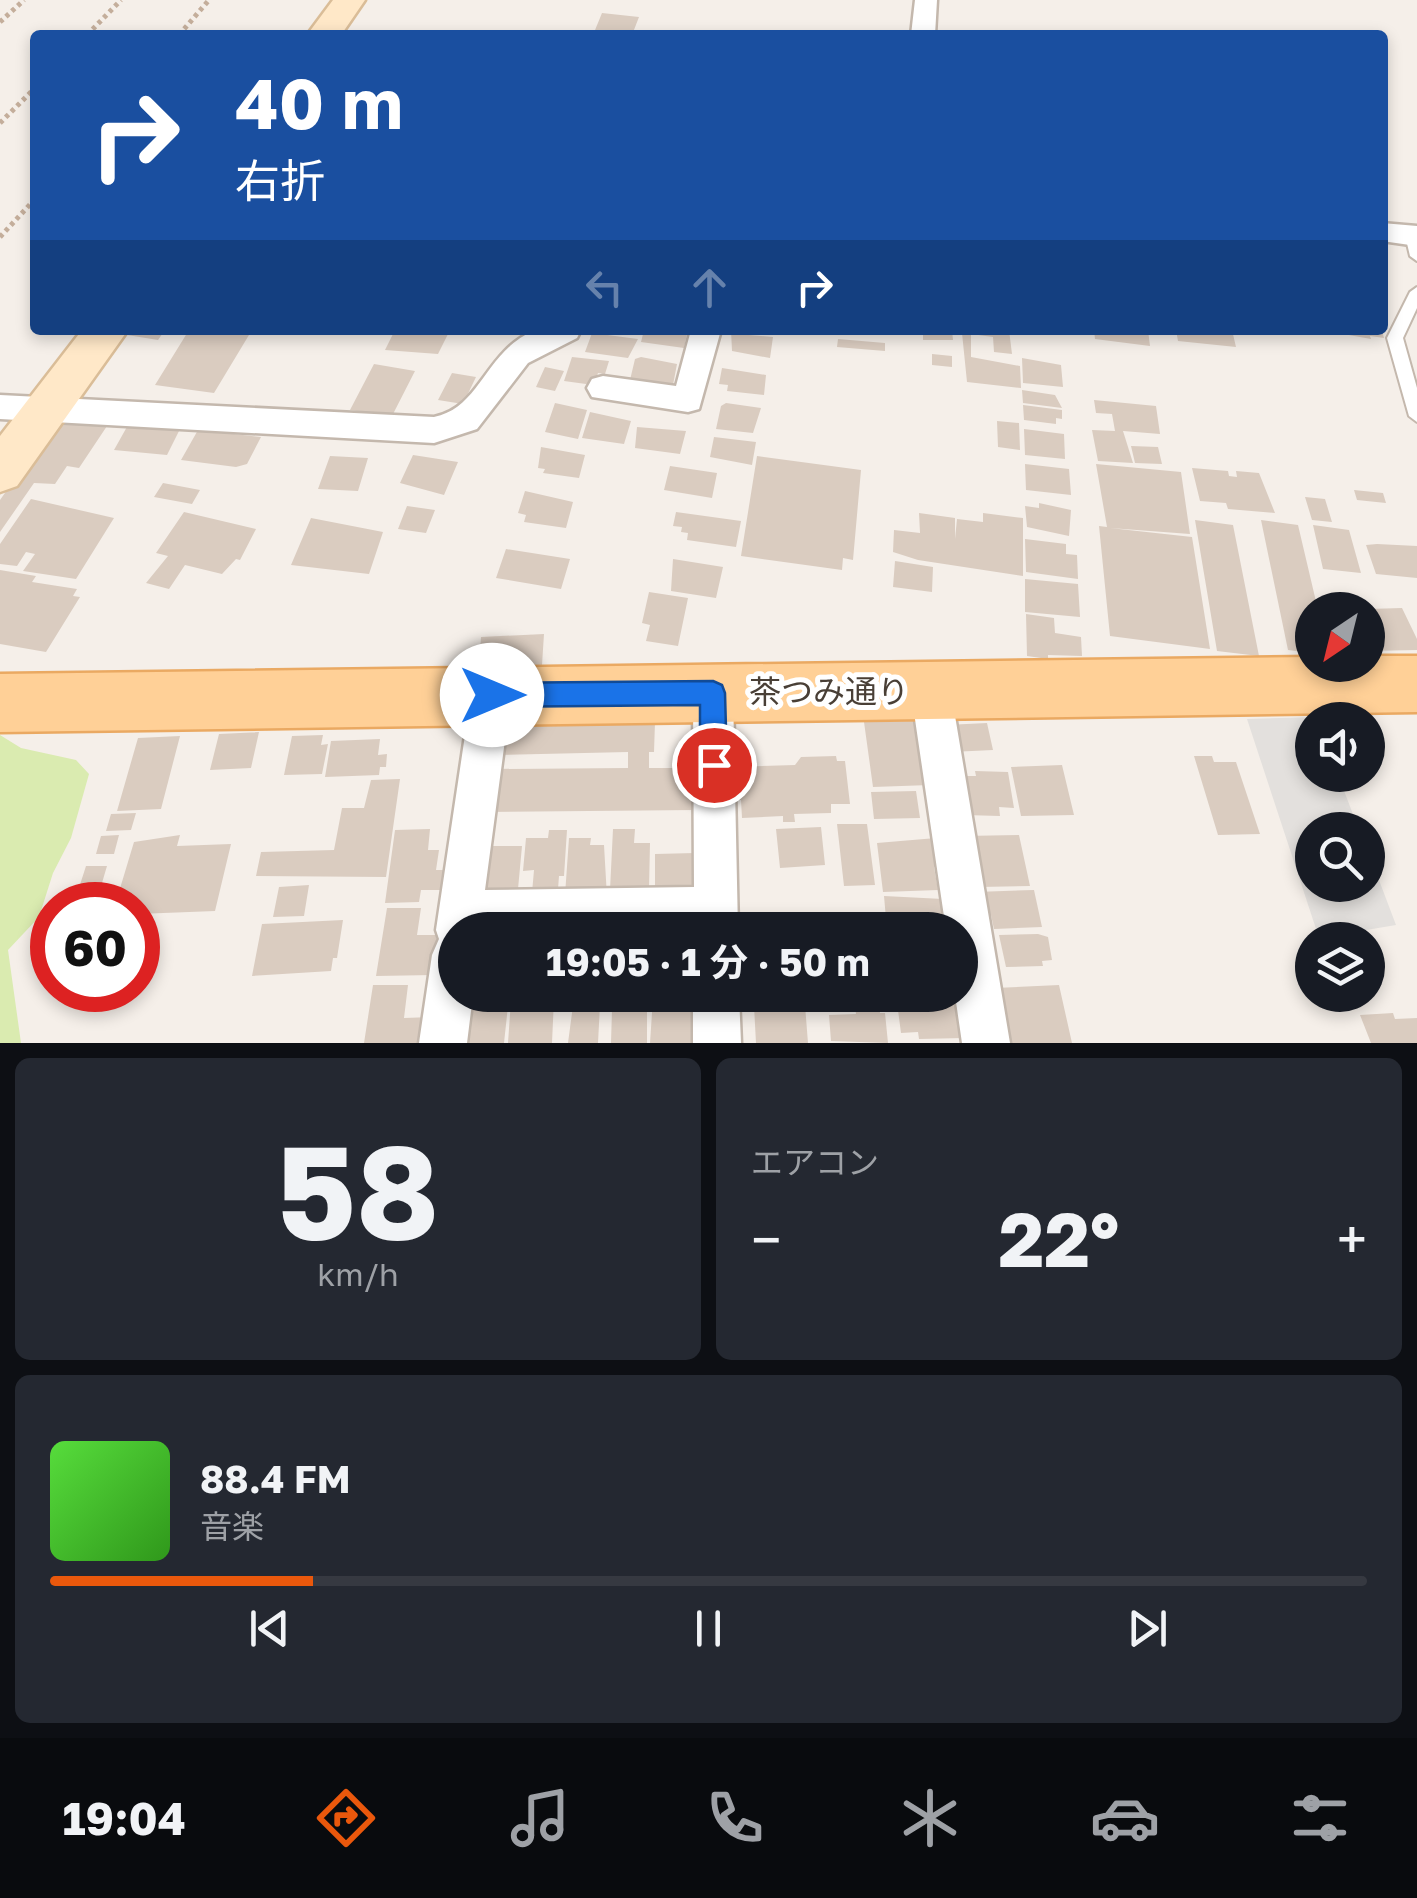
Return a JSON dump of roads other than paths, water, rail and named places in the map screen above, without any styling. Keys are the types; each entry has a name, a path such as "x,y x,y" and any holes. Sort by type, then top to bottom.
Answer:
{"main road":[{"name":"茶つみ通り","path":"0,703 1417,684"}],"street":[{"path":"328,30 350,0"},
{"path":"923,30 926,0"},
{"path":"1388,234 1415,242"},
{"path":"0,472 102,335"},
{"path":"0,408 50,406 434,430 453,428 480,410 518,354 556,335"},
{"path":"603,388 688,400 705,335"},
{"path":"931,692 986,1043"},
{"path":"713,693 715,912"},
{"path":"461,912 492,695"},
{"path":"443,1043 447,1012"},
{"path":"716,1012 717,1043"}],"lane":[{"path":"1417,292 1395,338 1417,416"}]}
